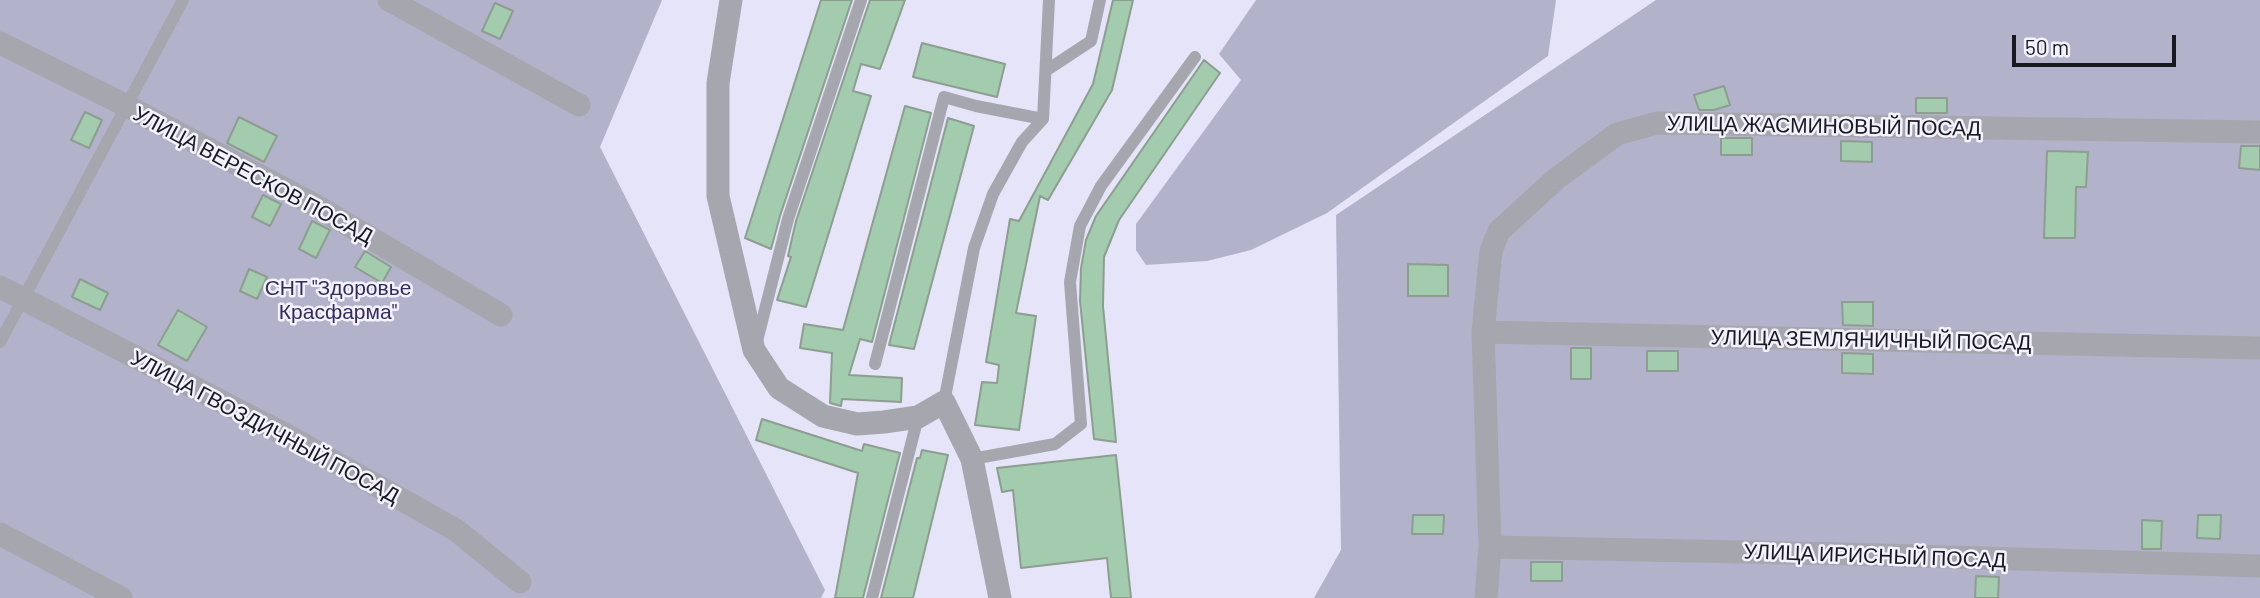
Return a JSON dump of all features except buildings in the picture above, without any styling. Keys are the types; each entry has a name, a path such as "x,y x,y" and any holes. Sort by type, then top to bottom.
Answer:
{"street":[{"path":"389,0 579,105"},
{"path":"732,0 718,83 718,196 754,350 779,387 823,416 857,424 918,416 944,402 972,459 1000,598"},
{"name":"УЛИЦА ВЕРЕСКОВ ПОСАД","path":"0,43 313,204 501,315"},
{"name":"УЛИЦА ЖАСМИНОВЫЙ ПОСАД","path":"1486,598 1490,547 1483,332 1491,251 1499,231 1556,179 1617,134 1657,123 2260,132"},
{"name":"УЛИЦА ГВОЗДИЧНЫЙ ПОСАД","path":"0,287 290,437 456,530 520,582"},
{"name":"УЛИЦА ЗЕМЛЯНИЧНЫЙ ПОСАД","path":"1483,332 2260,348"},
{"path":"0,534 121,598"},
{"name":"УЛИЦА ИРИСНЫЙ ПОСАД","path":"1490,547 2260,566"}],"lane":[{"path":"0,342 183,0"},
{"path":"754,350 788,219 862,0"},
{"path":"944,402 974,248 993,194 1022,142 1043,119 1049,0"},
{"path":"1047,71 1091,41 1100,0"},
{"path":"972,459 1055,444 1081,424 1070,282 1080,226 1101,186 1195,57"},
{"path":"875,364 944,97 1043,119"},
{"path":"873,598 918,416"}],"green space":[{"name":"СНТ \"Здоровье Красфарма\"","path":"0,0 662,0 600,147 825,590 821,598 0,598"},
{"path":"1256,0 1556,0 1548,56 1327,213 1251,250 1207,261 1146,265 1136,250 1136,224 1241,80 1219,54"},
{"path":"1656,0 2260,0 2260,598 1314,598 1341,550 1336,215"}]}
